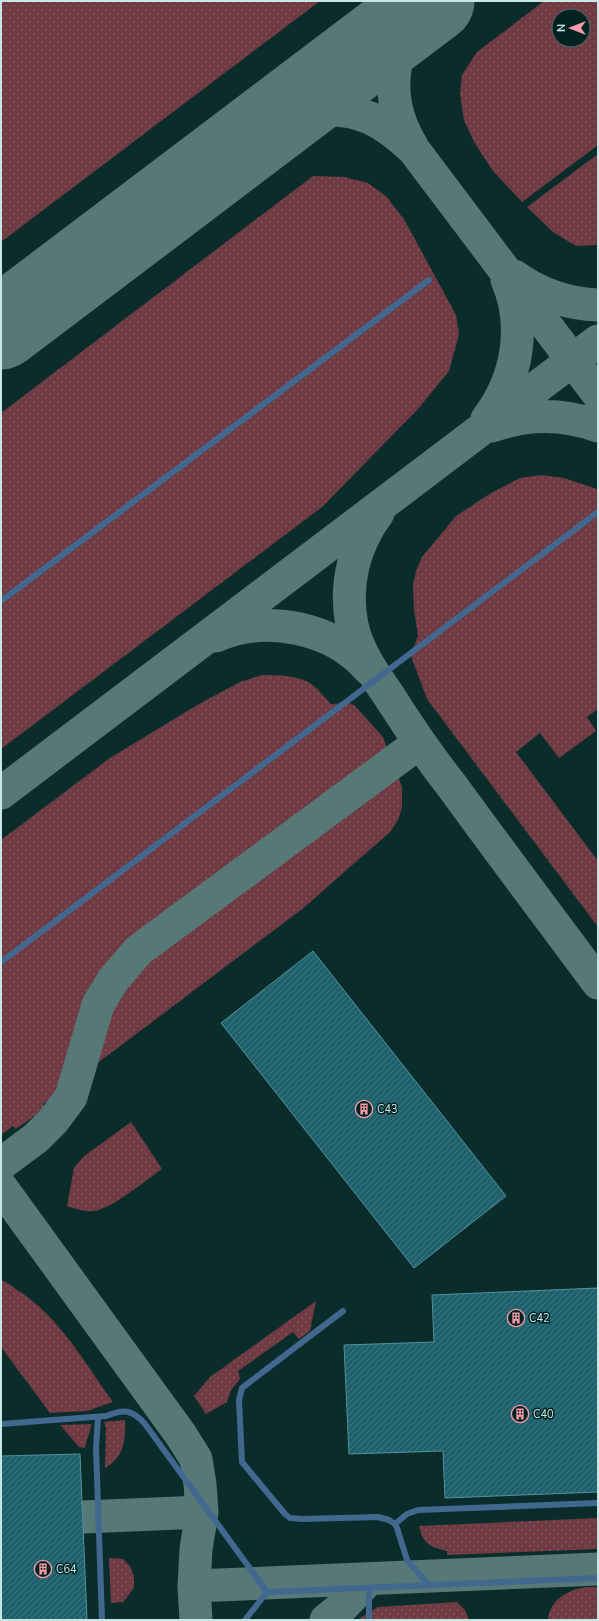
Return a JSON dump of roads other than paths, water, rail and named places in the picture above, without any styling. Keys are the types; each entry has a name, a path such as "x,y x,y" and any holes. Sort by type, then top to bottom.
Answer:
{"lane":[{"path":"1,601 428,280"},
{"path":"1,962 598,512"},
{"path":"343,1311 242,1388 239,1400 242,1462 290,1518 302,1520 374,1517 388,1520 395,1524 407,1560 428,1584"},
{"path":"1,1424 106,1416 115,1412 128,1411 137,1415 266,1592"},
{"path":"98,1416 96,1448 102,1620"},
{"path":"395,1524 407,1514 418,1510 598,1503"},
{"path":"266,1592 598,1578"},
{"path":"369,1588 369,1620"},
{"path":"245,1620 266,1592"}],"place":[{"name":"C43","path":"364,1109"},
{"name":"C42","path":"516,1318"},
{"name":"C40","path":"520,1414"},
{"name":"C64","path":"43,1569"}]}
